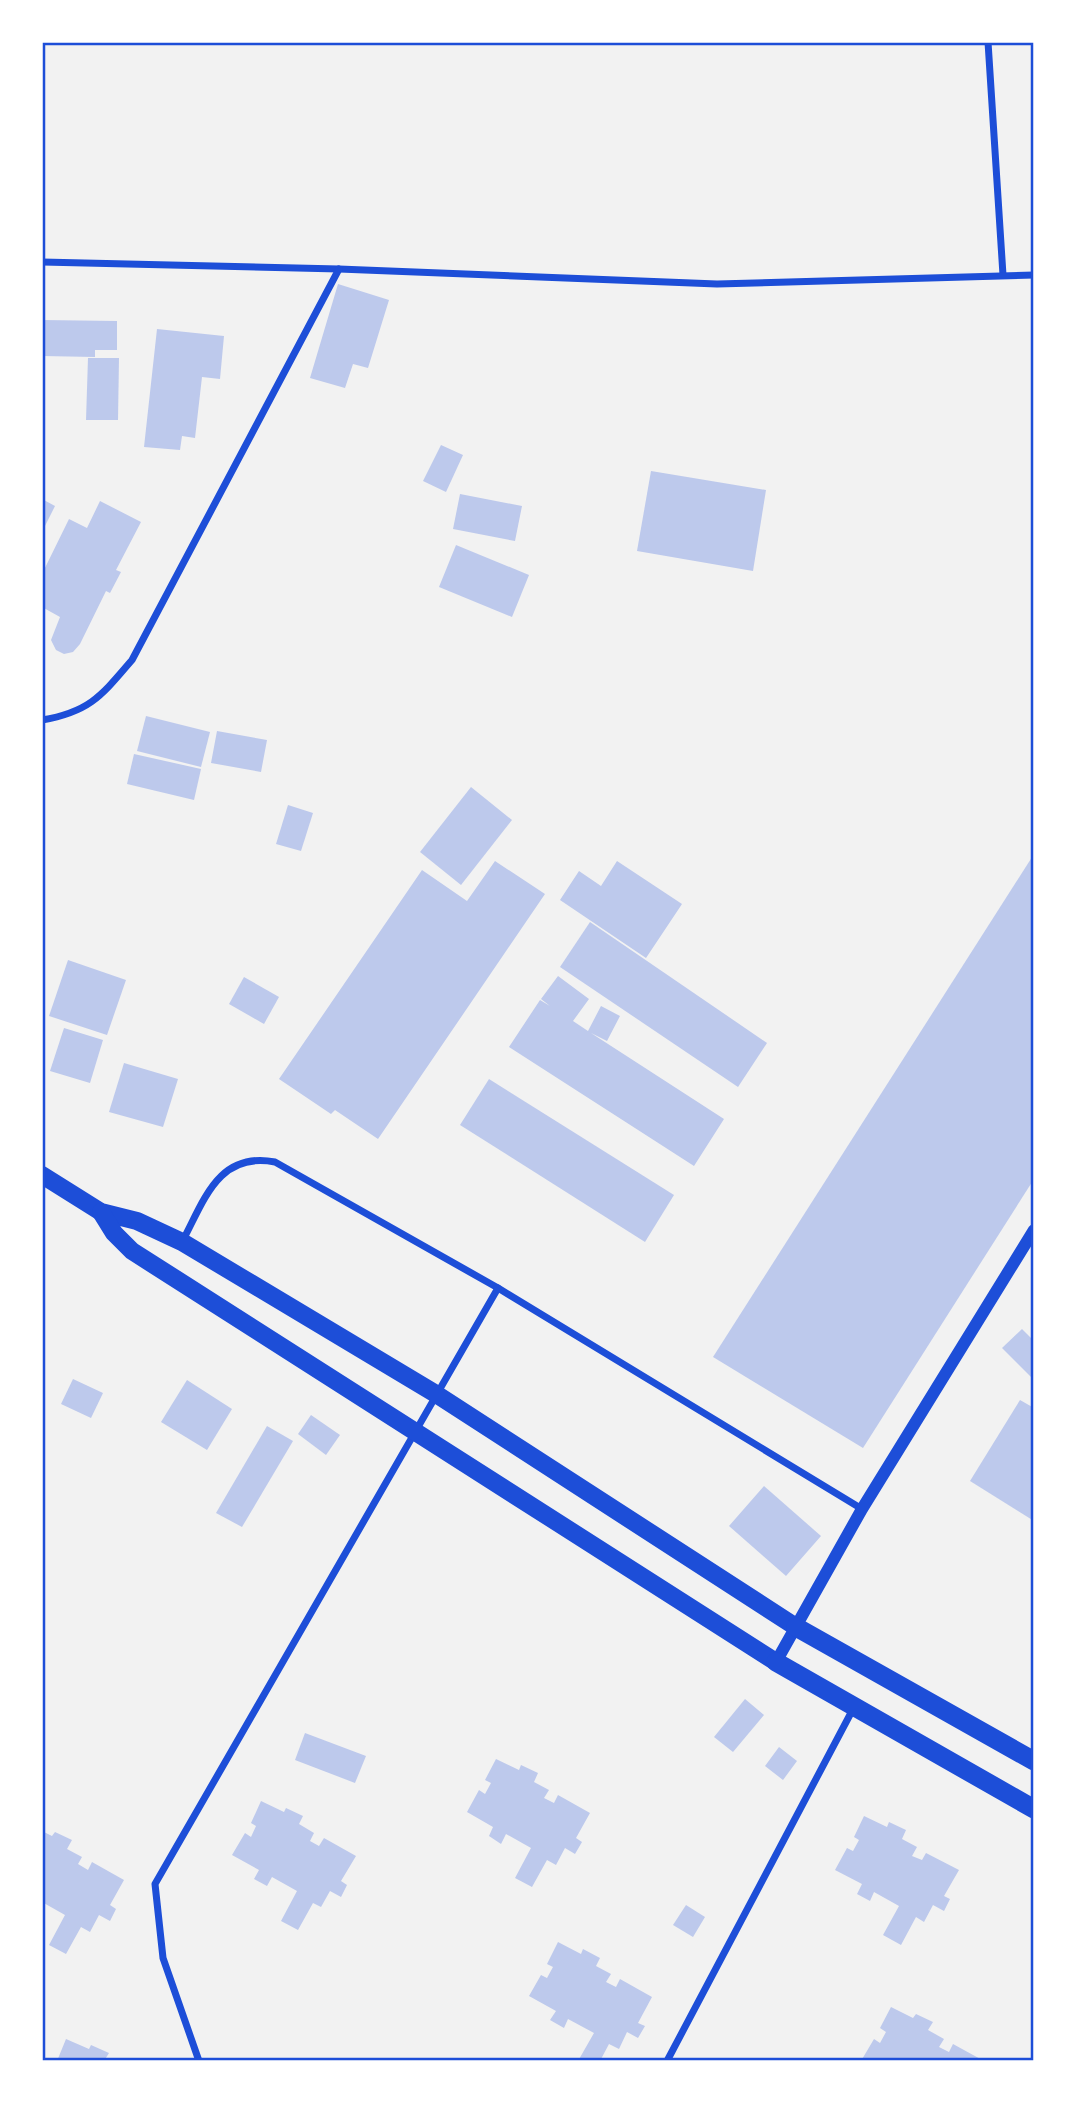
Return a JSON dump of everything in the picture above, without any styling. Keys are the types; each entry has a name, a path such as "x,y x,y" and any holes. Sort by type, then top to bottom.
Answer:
{"highway":[{"path":"796,1627 1034,1760"},
{"path":"776,1662 1034,1809"}],"main road":[{"path":"42,1175 101,1212 137,1221 182,1242 436,1394 796,1627"},
{"path":"101,1212 114,1233 132,1251 776,1662"}],"street":[{"path":"988,42 1003,275"},
{"path":"42,262 339,268 717,284 1034,275"},
{"path":"42,720 73,715 102,695 132,660 339,268"},
{"path":"182,1242 215,1182 224,1172 248,1161 261,1160 287,1168 498,1288 862,1509"},
{"path":"776,1662 862,1509 1034,1230"},
{"path":"199,2061 163,1958 155,1884 498,1288"},
{"path":"667,2061 855,1705"}],"building":[{"path":"338,284 389,300 368,368 353,364 345,388 310,378"},
{"path":"42,320 117,321 117,350 95,350 95,357 42,356"},
{"path":"157,329 224,336 220,379 202,377 195,438 182,436 180,450 144,447"},
{"path":"88,358 119,358 118,420 86,420"},
{"path":"441,445 463,455 446,492 423,481"},
{"path":"651,471 766,490 753,571 637,551"},
{"path":"460,494 522,506 515,541 453,529"},
{"path":"42,499 55,506 42,532"},
{"path":"100,501 141,522 116,570 121,572 110,593 106,591 80,644 73,652 64,654 56,650 51,640 60,617 42,607 42,574 69,519 87,528"},
{"path":"456,545 529,575 512,617 439,587"},
{"path":"146,716 210,732 201,767 137,751"},
{"path":"217,731 267,740 261,772 211,763"},
{"path":"134,754 201,769 194,800 127,784"},
{"path":"471,787 512,820 461,885 420,852"},
{"path":"288,805 313,813 301,851 276,844"},
{"path":"1034,854 1034,1179 863,1448 713,1357"},
{"path":"495,861 545,894 378,1139 335,1110 331,1114 279,1079 422,870 467,901"},
{"path":"617,861 682,904 646,958 560,900 579,871 601,886"},
{"path":"590,922 767,1043 738,1087 560,967"},
{"path":"68,960 126,980 107,1035 49,1016"},
{"path":"558,976 589,999 573,1021 588,1031 601,1006 620,1016 607,1041 591,1033 724,1119 694,1166 509,1047 540,1000 550,1006 541,999"},
{"path":"244,977 279,997 264,1024 229,1004"},
{"path":"64,1028 103,1040 90,1083 50,1071"},
{"path":"124,1063 178,1079 163,1127 109,1112"},
{"path":"489,1079 674,1195 645,1242 460,1125"},
{"path":"1022,1329 1034,1341 1034,1374 1031,1377 1002,1348"},
{"path":"73,1379 103,1393 91,1418 61,1404"},
{"path":"187,1380 232,1409 207,1450 161,1422"},
{"path":"1020,1400 1034,1408 1034,1521 970,1481"},
{"path":"311,1415 340,1435 326,1455 298,1434"},
{"path":"267,1426 293,1441 242,1527 216,1513"},
{"path":"764,1486 821,1536 786,1576 729,1526"},
{"path":"745,1699 764,1715 733,1752 714,1737"},
{"path":"305,1733 366,1756 355,1783 295,1760"},
{"path":"779,1747 797,1761 783,1780 765,1766"},
{"path":"496,1759 519,1770 521,1765 538,1773 534,1782 549,1790 544,1798 554,1803 558,1795 590,1813 576,1838 582,1842 575,1854 565,1848 556,1865 547,1860 532,1887 515,1878 531,1848 506,1834 501,1844 489,1836 493,1827 467,1812 479,1790 485,1794 491,1783 485,1780"},
{"path":"261,1801 284,1812 286,1808 303,1816 299,1824 314,1833 310,1841 319,1846 324,1838 356,1856 341,1881 347,1885 341,1897 330,1891 321,1907 313,1903 298,1930 281,1921 297,1891 272,1877 267,1886 254,1879 259,1870 232,1855 245,1833 251,1837 256,1826 251,1823"},
{"path":"864,1816 887,1827 889,1822 906,1830 902,1839 917,1847 912,1856 922,1860 926,1853 959,1870 944,1896 950,1899 944,1911 933,1905 924,1922 916,1917 901,1945 883,1935 899,1906 874,1892 870,1901 857,1894 862,1884 835,1870 847,1848 853,1851 859,1840 854,1837"},
{"path":"42,1831 52,1836 55,1832 72,1840 67,1849 82,1857 78,1864 88,1870 92,1862 124,1880 110,1905 116,1909 110,1921 99,1915 90,1932 81,1927 66,1954 49,1945 65,1915 42,1902"},
{"path":"686,1905 705,1917 693,1937 673,1925"},
{"path":"558,1942 581,1954 583,1949 600,1958 596,1966 611,1974 606,1982 616,1987 620,1979 652,1997 638,2023 645,2026 638,2038 627,2032 619,2049 609,2044 600,2061 578,2061 594,2033 568,2019 564,2028 550,2020 556,2011 529,1996 541,1975 547,1978 553,1967 547,1964"},
{"path":"891,2007 913,2018 916,2014 933,2022 928,2030 944,2039 939,2047 949,2052 953,2044 984,2061 861,2061 874,2039 880,2043 886,2032 880,2028"},
{"path":"66,2039 89,2049 91,2045 109,2053 104,2061 57,2061"}]}
